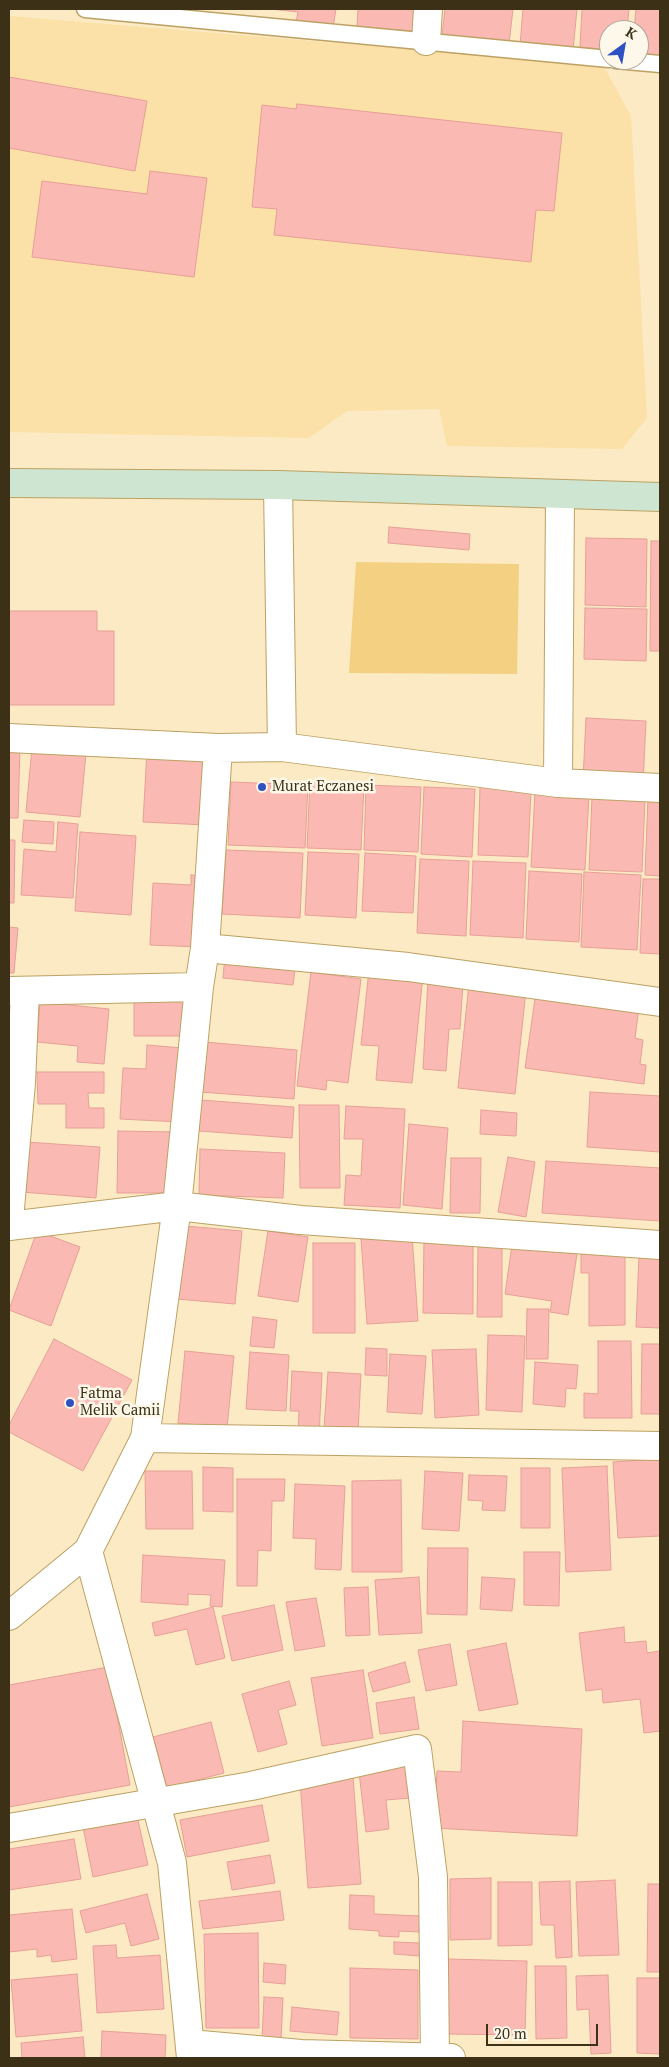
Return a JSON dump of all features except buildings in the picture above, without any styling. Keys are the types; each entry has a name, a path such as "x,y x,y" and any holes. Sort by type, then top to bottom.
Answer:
{"street":[{"path":"426,41 428,9"},
{"path":"9,483 278,485 660,497"},
{"path":"278,485 282,748"},
{"path":"558,783 560,494"},
{"path":"9,738 218,748 282,748 558,783 660,788"},
{"path":"9,1616 88,1551 145,1438 177,1206 199,987 205,948 218,748"},
{"path":"205,948 408,967 660,1002"},
{"path":"9,1220 20,1083 17,991 199,987"},
{"path":"9,1226 177,1206 300,1220 660,1244"},
{"path":"145,1438 660,1446"},
{"path":"9,1828 158,1802 251,1786 417,1749 433,1877 440,2058 191,2051 172,1863 158,1802 88,1551"}],"lane":[{"path":"85,9 599,58"}],"shaded area":[{"path":"9,16 599,65 599,70 606,70 631,116 647,418 622,449 447,446 439,409 347,411 309,438 9,432"},
{"path":"356,562 519,564 517,674 349,673"}],"place":[{"name":"Murat Eczanesi","path":"262,787"},
{"name":"Fatma Melik Camii","path":"70,1403"}]}
